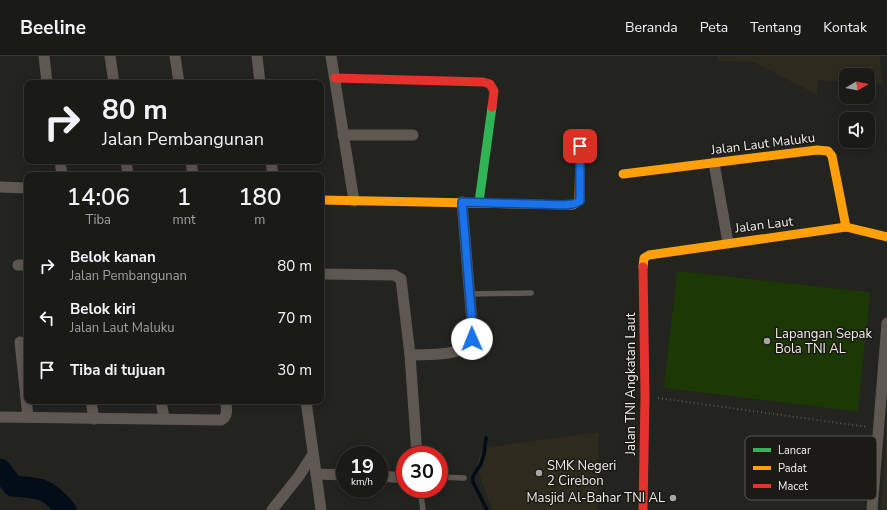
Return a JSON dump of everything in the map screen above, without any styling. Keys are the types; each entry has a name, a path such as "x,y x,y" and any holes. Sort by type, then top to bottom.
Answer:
{"street":[{"path":"44,56 47,80"},
{"path":"110,56 114,80"},
{"path":"175,56 179,80"},
{"path":"257,56 260,80"},
{"path":"331,56 354,201"},
{"path":"335,78 482,82 490,84 494,91 479,202"},
{"path":"344,135 413,135"},
{"path":"324,200 573,204 580,201 580,146"},
{"name":"Jalan Laut Maluku","path":"623,174 818,150 827,151 832,156 846,227"},
{"path":"714,163 728,243"},
{"path":"0,187 24,188"},
{"path":"410,356 454,352 463,349 470,343 473,335 462,202"},
{"name":"Jalan Laut","path":"644,258 649,255 846,227 887,237"},
{"name":"Jalan TNI Angkatan Laut","path":"643,510 645,396 644,258"},
{"path":"324,274 394,275 400,278 402,282 410,356 417,446"},
{"path":"877,452 887,323"},
{"path":"20,342 24,380"},
{"path":"27,404 28,417"},
{"path":"92,404 94,419"},
{"path":"162,404 164,418"},
{"path":"0,417 94,419 164,418 221,420 225,418 227,414 226,404"},
{"path":"306,404 321,510"},
{"path":"272,510 299,476 313,454"},
{"path":"316,474 336,475"},
{"path":"872,510 873,500"}],"lane":[{"path":"470,294 531,293"},
{"path":"448,477 464,478"},
{"path":"421,498 423,510"}],"path":[{"path":"645,396 879,429"}],"shaded area":[{"path":"717,56 880,56 883,84 875,83 875,68 839,68 839,82 818,80 817,95 754,62 718,61"},
{"path":"887,423 887,510 881,510"},
{"name":"SMK Negeri 2 Cirebon","path":"599,432 597,510 492,510 476,465 482,448"}],"green space":[{"name":"Lapangan Sepak Bola TNI AL","path":"679,271 869,292 870,295 858,409 854,411 665,388 677,273"}],"waterway":[{"path":"486,438 484,454 481,464 473,476 473,482 487,510"},
{"path":"0,469 13,486 43,490 54,497 66,510"}],"traffic: fast":[{"path":"479,202 492,107"}],"traffic: slow":[{"path":"324,200 573,205 579,201 580,146"},
{"path":"623,174 817,150 828,151 832,156 846,227"},
{"path":"643,267 644,258 649,255 846,227 887,237"}],"traffic: jam":[{"path":"335,78 483,82 490,84 494,91 492,107"},
{"path":"643,267 645,396 643,510"}],"place":[{"name":"Lapangan Sepak Bola TNI AL","path":"767,341"},
{"name":"SMK Negeri 2 Cirebon","path":"539,473"},
{"name":"Masjid Al-Bahar TNI AL","path":"673,498"}],"route":[{"path":"472,339 473,335 462,202 564,205 577,203 580,201 580,146"}]}
